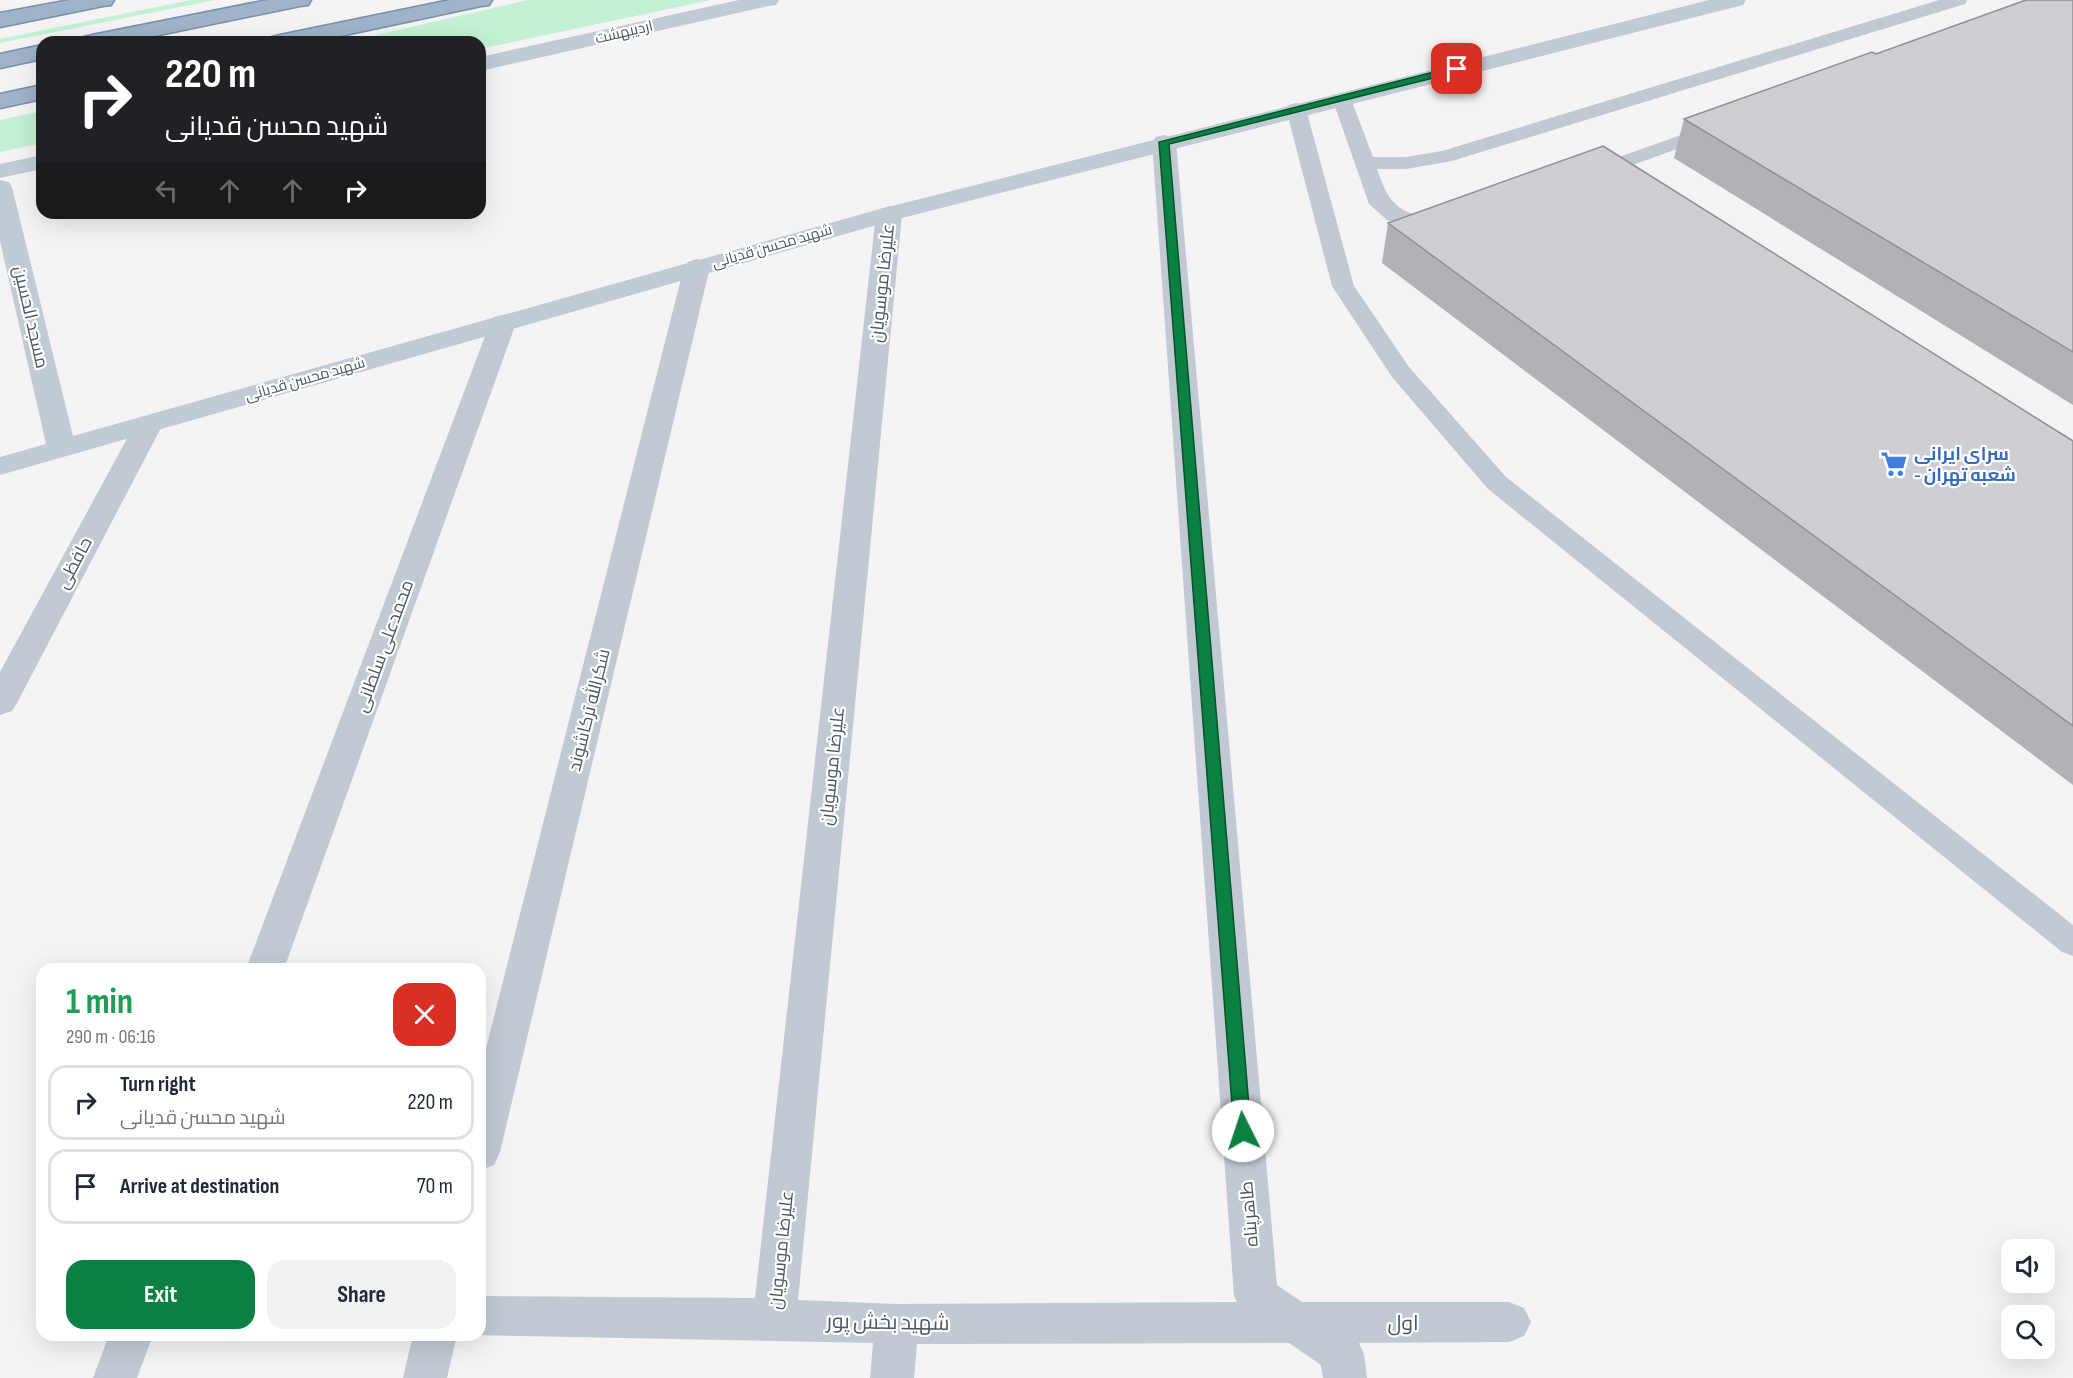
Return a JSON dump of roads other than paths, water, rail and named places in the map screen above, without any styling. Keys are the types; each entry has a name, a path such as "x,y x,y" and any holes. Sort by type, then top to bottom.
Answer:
{"highway":[{"path":"0,20 103,0"},
{"path":"122,36 300,0"},
{"path":"309,36 481,0"},
{"path":"0,61 36,53"},
{"path":"0,101 36,93"}],"main road":[{"name":"اردیبهشت","path":"486,63 768,0"},
{"path":"1550,45 1684,0"},
{"path":"1550,45 1735,0"},
{"name":"شهید محسن قدیانی","path":"0,466 889,214 1550,45"},
{"path":"0,171 36,163"},
{"name":"مسجد الحسین","path":"0,187 62,448"}],"street":[{"name":"طاهرپناه","path":"1164,142 1256,1296 1342,1354 1345,1378"},
{"name":"علیرضا موسویان","path":"774,1319 889,214"},
{"name":"شکرالله ترکاشوند","path":"486,1128 697,267"},
{"name":"محمدعلی سلطانی","path":"267,963 503,323"},
{"name":"حافظی","path":"0,703 149,424"},
{"name":"شهید بخش پور","path":"486,1316 774,1319 896,1324 1296,1323"},
{"name":"اول","path":"1296,1323 1509,1322"},
{"path":"892,1378 896,1324"},
{"path":"115,1378 128,1341"},
{"path":"425,1378 434,1341"}],"lane":[{"path":"1366,163 1406,163 1445,157 1958,0"},
{"path":"1341,98 1377,199 1395,215 1424,223 1462,220"},
{"path":"1296,109 1343,286 1400,372 1497,483 2073,943"},
{"path":"1573,180 1729,124"}],"place":[{"name":"سرای ایرانی - شعبه تهران","path":"1894,464"}]}
